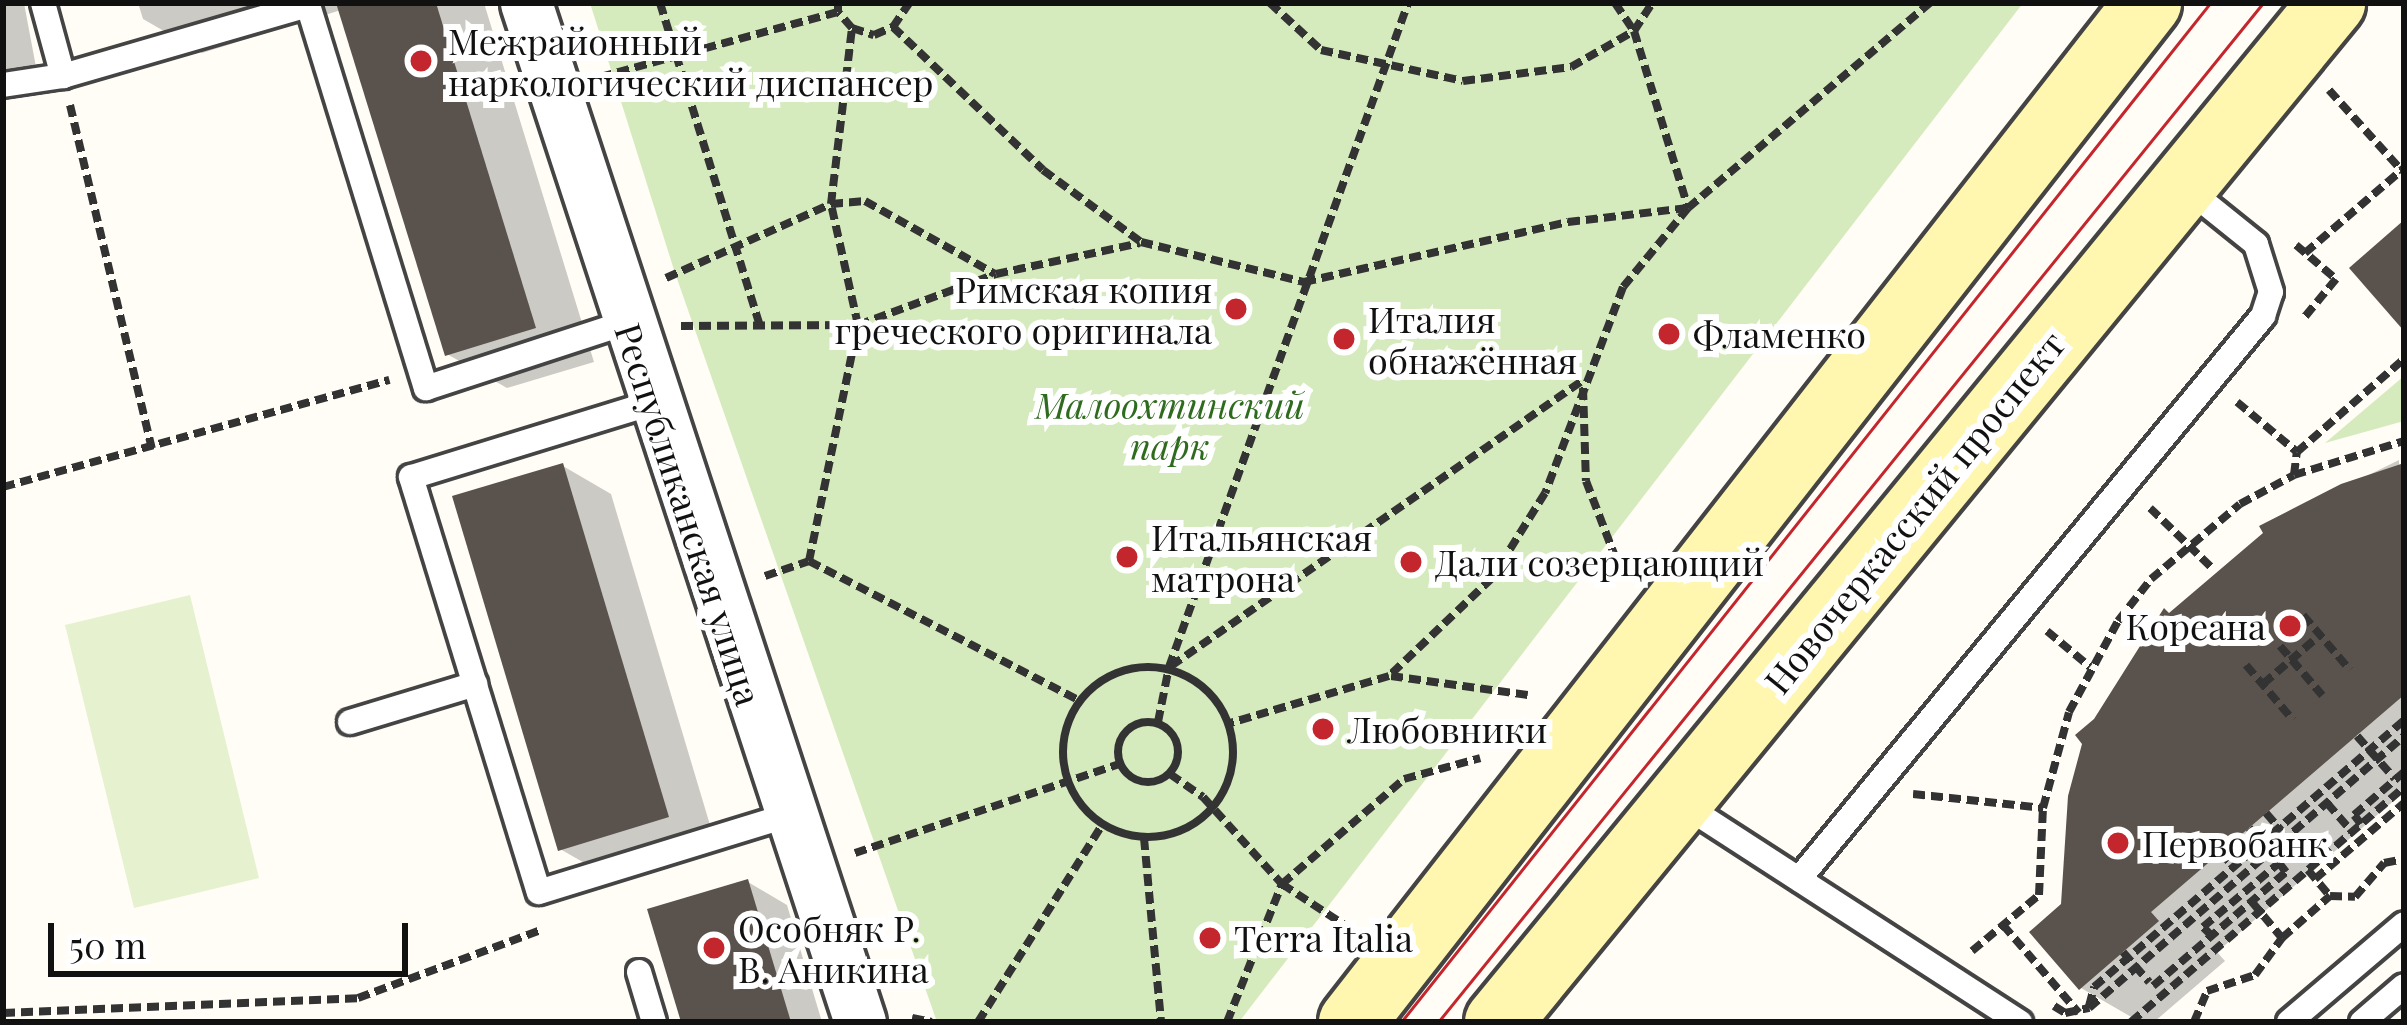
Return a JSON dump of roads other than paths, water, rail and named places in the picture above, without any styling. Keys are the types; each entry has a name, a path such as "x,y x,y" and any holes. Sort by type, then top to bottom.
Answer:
{"main road":[{"path":"1352,1022 2148,3"},
{"name":"Новочеркасский проспект","path":"1498,1022 1681,803 2179,182 2332,3"}],"street":[{"name":"Республиканская улица","path":"526,3 649,324 652,403 860,1022"}],"lane":[{"path":"43,3 63,76"},
{"path":"3,85 63,76 308,5 426,388 649,324"},
{"path":"1799,879 2263,316 2271,292 2256,244 2179,182"},
{"path":"652,403 410,477 539,892 790,815"},
{"path":"350,722 475,683"},
{"path":"1681,803 2020,1022"},
{"path":"2289,1022 2404,924"},
{"path":"639,972 654,1022"},
{"path":"2362,1022 2404,986"}],"tram line":[{"path":"1401,1022 2210,3"},
{"path":"1438,1022 2263,3"}],"place":[{"name":"Межрайонный наркологический диспансер","path":"421,61"},
{"name":"Римская копия греческого оригинала","path":"1236,309"},
{"name":"Фламенко","path":"1669,334"},
{"name":"Италия обнажённая","path":"1344,339"},
{"name":"Итальянская матрона","path":"1127,557"},
{"name":"Дали созерцающий","path":"1411,562"},
{"name":"Кореана","path":"2290,626"},
{"name":"Любовники","path":"1323,729"},
{"name":"Первобанк","path":"2118,843"},
{"name":"Terra Italia","path":"1210,938"},
{"name":"Особняк Р. В. Аникина","path":"714,948"}],"park label":[{"name":"Малоохтинский парк","path":"1170,424"}]}
